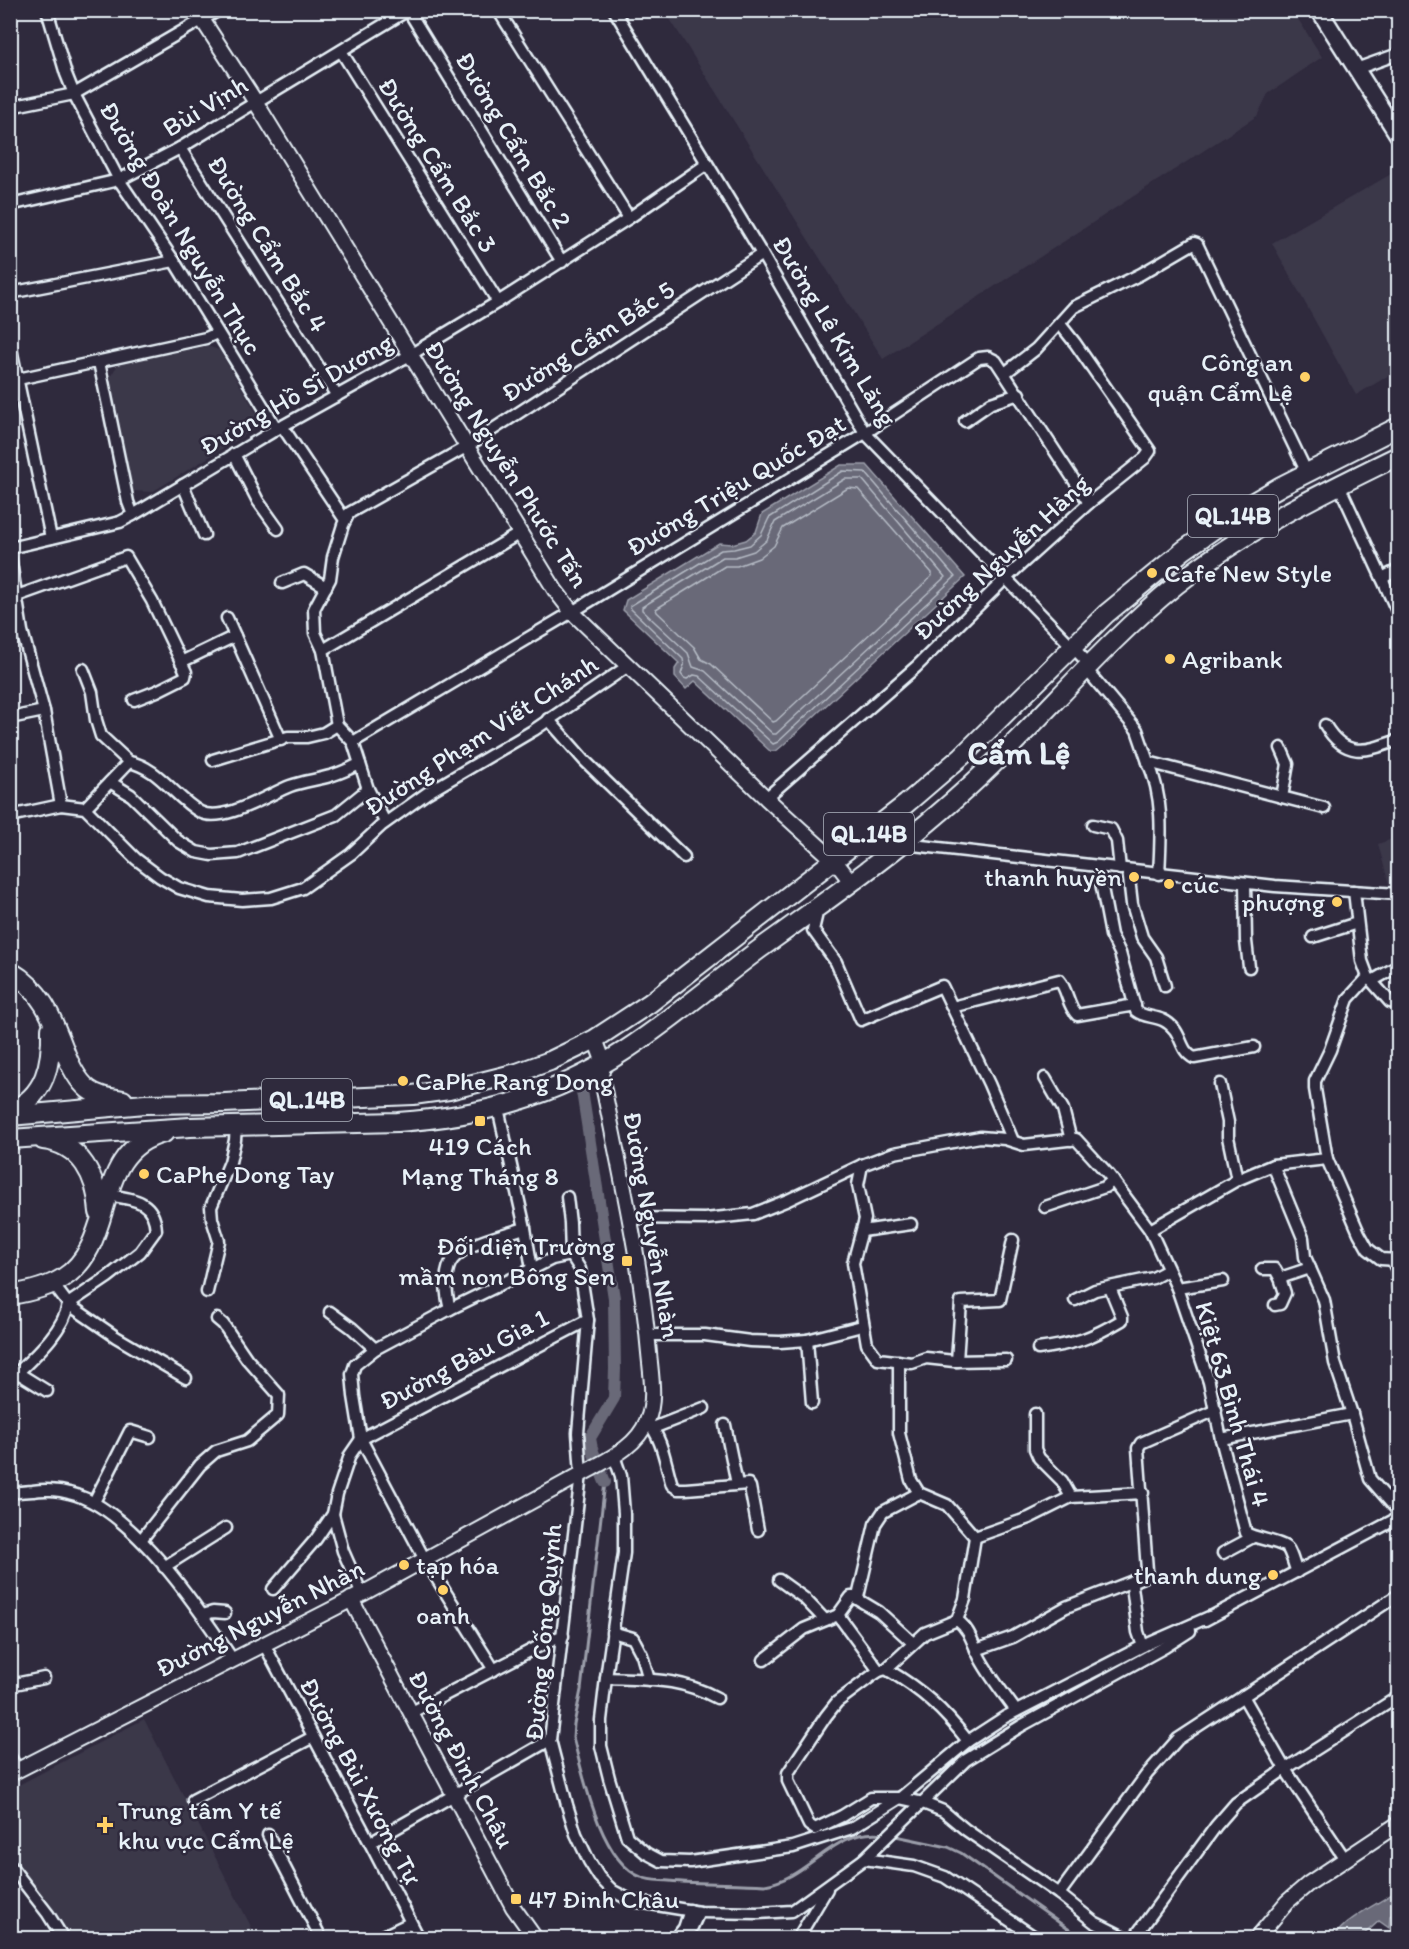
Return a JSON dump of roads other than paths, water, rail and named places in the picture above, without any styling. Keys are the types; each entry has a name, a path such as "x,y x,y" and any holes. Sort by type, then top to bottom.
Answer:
{"highway":[{"name":"QL.14B","path":"10,1116 145,1104 413,1095 449,1090 517,1073 550,1061 595,1039 650,1003 906,804 962,756 1072,646 1133,590 1184,550 1250,504 1398,427"},
{"name":"QL.14B","path":"16,1138 190,1127 432,1120 498,1108 552,1090 645,1037 904,844 990,767 1088,667 1161,598 1203,565 1305,501 1398,456"},
{"path":"10,971 22,978 43,1000 74,1072 88,1089 101,1096 145,1104"},
{"path":"10,1111 28,1101 46,1076 51,1058 51,1015"},
{"path":"10,1296 53,1284 76,1267 88,1252 106,1195 123,1159 134,1148 158,1135 190,1127"},
{"path":"16,1138 52,1141 66,1147 81,1158 96,1188 99,1223"}],"main road":[{"path":"1319,10 1398,135"}],"street":[{"name":"Đường Đoàn Nguyễn Thục","path":"47,10 74,94 119,180 174,261 217,333 345,520"},
{"path":"10,107 74,94 199,16 219,10"},
{"name":"Bùi Vịnh","path":"10,205 119,180 180,148 408,10"},
{"name":"Đường Cẩm Bắc 2","path":"408,10 562,262"},
{"path":"498,10 629,218"},
{"name":"Đường Lê Kim Lăng","path":"614,10 762,254 865,432 1072,646 1137,730 1157,788 1160,812 1160,874"},
{"name":"Đường Nguyễn Phước Tấn","path":"199,16 255,101 555,590 572,612 835,861 852,883"},
{"name":"Đường Cẩm Bắc 3","path":"341,51 498,302"},
{"path":"1356,69 1398,54"},
{"name":"Đường Cẩm Bắc 4","path":"180,148 337,396"},
{"name":"Đường Hồ Sĩ Dương","path":"10,548 120,522 133,515 280,427 410,355 498,302 629,218 707,164"},
{"path":"1005,373 1036,349 1074,307 1140,274 1192,243 1197,244 1307,473"},
{"name":"Đường Cẩm Bắc 5","path":"345,520 349,513 466,447 762,254"},
{"path":"10,293 174,261"},
{"name":"Đường Nguyễn Hàng","path":"766,798 916,666 1005,579 1150,451 1076,343 1060,324"},
{"path":"18,379 206,338 217,333"},
{"path":"10,344 51,538"},
{"name":"Đường Triệu Quốc Đạt","path":"353,742 572,612 865,432 979,358 988,357 996,361 1089,503"},
{"path":"99,362 128,502 133,515"},
{"path":"965,421 991,403 1019,394"},
{"path":"234,454 258,501 278,529"},
{"path":"183,485 204,535"},
{"path":"1339,485 1398,613"},
{"path":"345,520 333,557 330,579 314,609 315,633 323,650 337,725 353,742 368,789 385,822"},
{"path":"323,650 520,533"},
{"path":"10,556 17,596 16,632 44,711 61,805"},
{"path":"17,596 126,557 152,601 186,672 185,677 134,700"},
{"path":"1382,578 1398,570"},
{"path":"282,584 304,574 326,586"},
{"path":"227,618 281,740"},
{"path":"182,662 235,636"},
{"name":"Đường Phạm Viết Chánh","path":"85,808 136,859 179,888 209,897 242,900 271,898 303,888 351,854 385,822 628,666"},
{"path":"83,669 92,692 96,720 104,741 129,762 148,770 202,813 211,815 248,807 290,786 334,775 360,764"},
{"path":"10,718 44,711"},
{"path":"548,719 590,765 684,857"},
{"path":"213,760 281,740 324,733 337,725"},
{"path":"1325,725 1330,734 1340,742 1361,751 1398,740"},
{"path":"1281,748 1288,763 1282,797"},
{"path":"10,816 61,805 85,808 129,762"},
{"path":"1148,762 1324,808"},
{"path":"110,782 131,795 178,841 196,852 212,855 238,853 336,815 368,789"},
{"path":"1093,825 1111,829 1117,840 1142,937 1156,957 1165,986"},
{"path":"904,844 1245,883 1398,894"},
{"path":"1098,867 1112,935 1120,953 1136,1011 1141,1015 1158,1017 1174,1030 1185,1051 1191,1057 1198,1058 1254,1047"},
{"path":"1245,883 1246,942 1249,967"},
{"path":"1354,891 1362,961 1370,979 1390,1002 1398,1004"},
{"path":"818,909 813,930 836,962 861,1020 942,986 989,1084 1013,1141"},
{"path":"1313,937 1357,923"},
{"path":"1398,966 1370,979 1348,999 1330,1050 1315,1081 1327,1159 1368,1249 1381,1259 1395,1260 1398,1289"},
{"path":"952,1007 1059,980 1077,1015 1135,1005"},
{"name":"Đường Nguyễn Nhàn","path":"595,1039 603,1063 601,1075 643,1293 651,1381 650,1424 659,1439 672,1485 678,1489 742,1484"},
{"path":"629,1218 705,1219 753,1214 894,1153 980,1137 1005,1139 1024,1145 1074,1139 1063,1109 1045,1078"},
{"path":"1220,1084 1237,1180"},
{"path":"498,1108 532,1269"},
{"path":"207,1292 219,1241 211,1207 230,1162 236,1126"},
{"name":"Kiệt 63 Bình Thái 4","path":"1074,1139 1113,1180 1150,1230 1177,1288 1209,1382 1221,1439 1246,1533 1254,1538 1283,1545 1288,1549 1297,1572"},
{"path":"1150,1230 1237,1180 1273,1165 1327,1159"},
{"path":"862,1165 858,1185 865,1219 853,1263 862,1326 867,1344 878,1359 912,1363 926,1358 957,1361 1006,1360"},
{"path":"1273,1165 1303,1238 1305,1257 1324,1300 1335,1363 1370,1479 1398,1511"},
{"path":"1045,1207 1105,1187 1113,1180"},
{"path":"46,1391 14,1376 54,1334 67,1312 68,1304 140,1252 156,1230 155,1216 143,1204 133,1199 106,1195"},
{"path":"494,1670 424,1558 361,1439 352,1374 355,1365 375,1349 552,1259 571,1255 567,1197"},
{"path":"862,1231 911,1224"},
{"path":"450,1309 447,1282 449,1266 453,1259 482,1241 525,1228"},
{"path":"957,1361 962,1302 1000,1300 1013,1240"},
{"name":"Đường Cống Quỳnh","path":"571,1255 580,1269 588,1320 578,1433 585,1472 550,1740 576,1834 599,1877 613,1891 632,1901 694,1911 758,1913 792,1911 864,1859 966,1760 1029,1722 1165,1647 1209,1617"},
{"path":"1280,1278 1310,1268"},
{"path":"1262,1269 1275,1269 1280,1278 1285,1293 1280,1304 1275,1305"},
{"path":"1075,1300 1095,1290 1153,1278 1168,1270"},
{"name":"Kiệt 63 Bình Thái 4","path":"1177,1288 1223,1281"},
{"path":"53,1284 68,1304 116,1337 186,1378"},
{"path":"1038,1349 1064,1346 1093,1337 1122,1320 1110,1288"},
{"path":"330,1312 375,1349"},
{"path":"143,1541 200,1464 216,1450 247,1440 278,1415 279,1395 217,1319"},
{"name":"Đường Bàu Gia 1","path":"361,1439 588,1320"},
{"path":"648,1335 705,1335 780,1342 807,1340 862,1326"},
{"path":"807,1340 812,1403"},
{"path":"899,1361 899,1433 911,1480 919,1493 947,1505 975,1537"},
{"path":"650,1424 704,1408"},
{"path":"976,1650 1013,1637 1066,1607 1143,1577 1147,1570 1139,1445 1216,1410"},
{"path":"1035,1414 1035,1449 1039,1458 1062,1481 1071,1497"},
{"path":"1221,1439 1352,1414"},
{"name":"Đường Nguyễn Nhàn","path":"14,1772 356,1596 585,1472 634,1442 650,1424"},
{"path":"725,1425 742,1484 750,1487 758,1530"},
{"path":"94,1502 130,1431 150,1437"},
{"path":"273,1589 316,1539 333,1514 350,1455 361,1439"},
{"path":"612,1457 621,1476 624,1553 606,1678 601,1746 627,1837 645,1853 661,1861 690,1862 793,1848 852,1828 900,1798 968,1741 1016,1711 1143,1646 1209,1617 1398,1518"},
{"path":"10,1492 35,1490 70,1493 94,1502 123,1523 143,1541 203,1615 233,1660"},
{"path":"858,1597 875,1524 884,1512 919,1493"},
{"path":"975,1537 1029,1518 1071,1497 1143,1494"},
{"path":"333,1514 356,1596"},
{"path":"164,1567 226,1528"},
{"path":"975,1537 965,1599 957,1620 925,1633 883,1670 837,1702 788,1773 788,1781 809,1825 815,1829 871,1798 900,1798 923,1803 943,1811 966,1830 1059,1894 1094,1922 1126,1938"},
{"path":"1223,1553 1254,1538"},
{"path":"779,1580 804,1598 825,1620"},
{"path":"1133,1581 1138,1632 1143,1646"},
{"path":"1059,1894 1147,1773 1178,1739 1398,1595"},
{"name":"Đường Đinh Châu","path":"356,1596 410,1713 513,1907 535,1938"},
{"path":"764,1660 804,1629 838,1615 851,1597 858,1597 879,1612 913,1643"},
{"path":"203,1615 225,1612"},
{"path":"838,1615 883,1670 910,1683 930,1699 953,1721 968,1741"},
{"path":"957,1620 963,1624 980,1659 1016,1711"},
{"path":"612,1632 633,1638 642,1655 649,1680"},
{"path":"410,1713 553,1639 563,1636"},
{"name":"Đường Bùi Xương Tự","path":"264,1644 419,1938"},
{"path":"10,1685 44,1678"},
{"path":"606,1678 677,1682 698,1688 717,1698"},
{"path":"1243,1696 1285,1769 1345,1859"},
{"path":"1134,1938 1226,1814 1247,1794 1398,1697"},
{"path":"193,1800 313,1737"},
{"path":"370,1842 550,1740"},
{"path":"10,1757 14,1772"},
{"path":"1257,1938 1287,1902 1308,1884 1398,1824"},
{"path":"268,1835 321,1938"},
{"path":"864,1859 914,1866 945,1877 1031,1937"},
{"path":"10,1865 48,1914 63,1938"},
{"path":"798,1938 829,1886"},
{"path":"676,1938 694,1911"},
{"path":"687,1938 692,1932 694,1911"},
{"path":"379,1938 410,1923"}],"water":[{"path":"841,465 867,465 965,577 782,746 776,751 770,751 695,681 686,689 675,677 675,669 679,663 623,610 626,600 719,543 732,544 746,540 756,532 762,514"},
{"path":"1398,1890 1398,1912 1390,1916 1389,1928 1379,1921 1360,1938 1333,1938 1355,1917"}],"waterway":[{"path":"582,1091 614,1298 614,1398 590,1438 605,1482"},
{"path":"605,1482 581,1690 573,1737 588,1794 615,1854 627,1868 648,1879 765,1885 781,1881 850,1838 866,1834 884,1834"},
{"path":"891,1835 948,1847 961,1853 1081,1938"}],"place":[{"name":"Công an quận Cẩm Lệ","path":"1305,377"},
{"name":"Cafe New Style","path":"1152,573"},
{"name":"Agribank","path":"1170,659"},
{"name":"thanh huyền","path":"1134,877"},
{"name":"cúc","path":"1169,884"},
{"name":"phượng","path":"1337,902"},
{"name":"CaPhe Rang Dong","path":"403,1081"},
{"name":"419 Cách Mạng Tháng 8","path":"480,1121"},
{"name":"CaPhe Dong Tay","path":"144,1174"},
{"name":"Đối diện Trường mầm non Bông Sen","path":"627,1261"},
{"name":"tạp hóa","path":"404,1565"},
{"name":"thanh dung","path":"1273,1575"},
{"name":"oanh","path":"443,1590"},
{"name":"Trung tâm Y tế khu vực Cẩm Lệ","path":"105,1825"},
{"name":"47 Đinh Châu","path":"516,1899"}],"district":[{"name":"Cẩm Lệ","path":"1019,753"}]}
